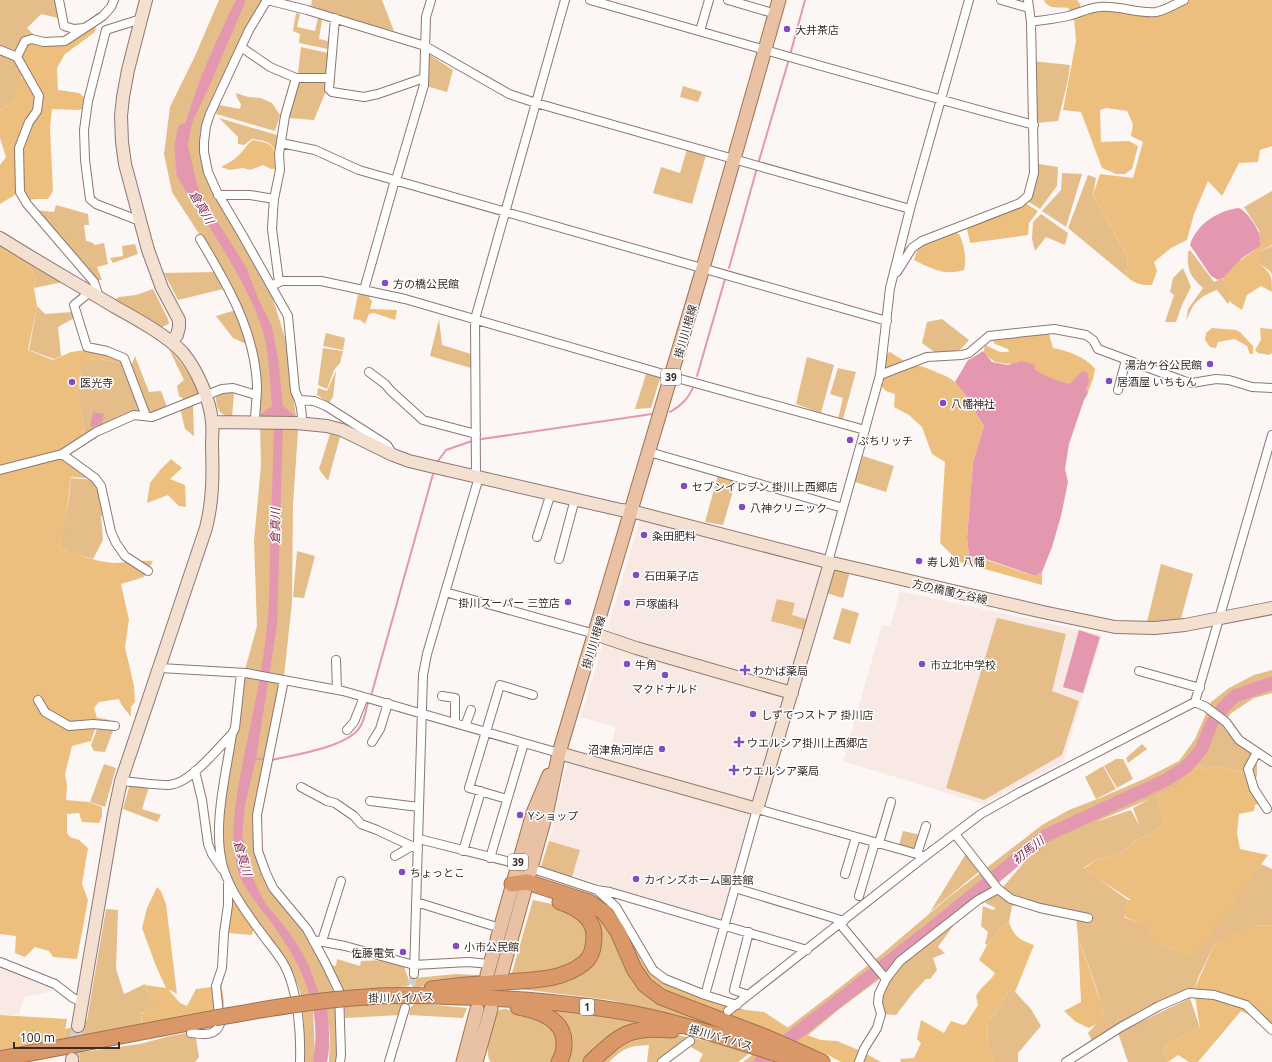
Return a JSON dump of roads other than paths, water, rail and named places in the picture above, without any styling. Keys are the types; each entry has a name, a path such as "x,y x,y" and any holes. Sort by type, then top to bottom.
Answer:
{"highway":[{"path":"401,1001 450,986 549,978 573,970 586,962 591,954 594,942 594,930 588,918 575,908 560,902 524,881"},
{"path":"524,881 589,902 605,913 618,932 634,969 645,985 661,997 768,1038 822,1062"},
{"name":"掛川バイパス","path":"0,1060 215,1018 339,998 368,997 401,1001 503,998 591,1007 649,1017 732,1039 800,1062"},
{"path":"401,1001 447,1001 508,1005 534,1010 553,1020 562,1032 564,1038 564,1051 559,1062"},
{"path":"591,1062 615,1040 630,1032 648,1029 671,1030 764,1049"}],"main road":[{"name":"掛川川根線","path":"501,976 524,881 547,810 559,753 672,376 779,0"},
{"name":"掛川川根線","path":"488,969 500,928 524,881 518,864 533,813 559,753"},
{"path":"462,1062 477,1009"},
{"path":"476,1062 492,1009"}],"street":[{"path":"58,0 64,26 74,29 85,28"},
{"path":"16,57 25,41 32,39 44,42 65,41 103,16 111,7 114,0"},
{"path":"146,0 128,70 123,97 121,116 122,142 125,164 148,250 162,288 179,320 177,335 171,342"},
{"path":"299,423 302,412 300,400 296,391 288,316 218,195 208,172 204,152 206,126 249,30 267,0 335,18 425,46 509,94 536,103 910,209"},
{"path":"364,290 424,85 426,17 431,0"},
{"path":"414,974 416,902 415,848 419,838 423,675 427,654 478,477 475,319 565,0"},
{"path":"590,0 1034,125"},
{"path":"700,31 709,0"},
{"path":"728,0 776,14"},
{"path":"705,995 757,809 829,562 880,375 892,280 910,209 970,0"},
{"path":"892,280 912,248 922,241 1020,203 1028,196 1032,186 1034,173 1034,125 1031,22 1029,4 1001,0"},
{"path":"1031,22 1069,16 1089,8 1124,8 1146,12 1157,12 1165,10 1184,0"},
{"path":"335,18 329,78 329,89 332,92 364,97 378,94 424,78"},
{"path":"140,221 96,204 90,199 84,130 88,101 106,30 141,19"},
{"path":"241,47 270,67 296,78 329,78"},
{"path":"0,50 16,57 39,96 37,111 29,122 19,148 20,192 27,204 94,282 95,295"},
{"path":"279,282 272,229 274,200 280,170 278,154 285,116 296,78"},
{"path":"280,143 315,150 359,170 886,321"},
{"path":"218,195 250,195 274,200"},
{"path":"0,238 37,262 135,318 171,342 182,352 192,365 205,394 212,422 213,487 211,509 122,781 114,814 78,1026"},
{"path":"200,238 228,288 243,320 254,365 258,423"},
{"path":"271,286 282,281 321,281 405,299 865,430"},
{"path":"95,295 74,305 87,348 107,351 124,358 146,416"},
{"path":"880,375 927,357 969,352 989,336 1054,329 1086,335 1093,340 1098,349 1192,383 1216,379 1228,380 1252,387 1272,388"},
{"path":"1118,390 1126,360"},
{"path":"369,372 385,384 422,420 476,434"},
{"path":"0,470 62,454 96,432 134,415 152,417 205,394 222,389 233,388 256,394"},
{"path":"300,400 314,401 326,406 387,446 393,454"},
{"name":"方の橋薗ケ谷線","path":"212,422 299,423 327,426 342,430 409,461 620,510 631,511 829,562 1043,612 1115,627 1155,628 1185,625 1272,608"},
{"path":"728,1011 842,922 920,856 955,834 981,814 1020,792 1195,702 1272,435"},
{"path":"649,452 843,508"},
{"path":"62,454 95,478 101,486 111,532 116,543 125,556 148,571"},
{"path":"537,537 551,493"},
{"path":"559,559 575,499"},
{"path":"445,592 595,634 636,648 792,693"},
{"path":"336,660 337,690"},
{"path":"160,668 244,673 337,690 421,712 465,726 920,856"},
{"path":"1139,671 1200,688"},
{"path":"244,673 232,734 219,818 219,844 222,866 229,886 256,927 283,962 293,985 300,1036 300,1062"},
{"path":"283,680 256,815 258,851 273,888 317,941 339,991 340,1062"},
{"path":"507,799 470,788 500,686 532,695"},
{"path":"442,696 455,698 455,723"},
{"path":"347,730 354,722 364,697"},
{"path":"38,700 46,712 69,726 81,724 115,726"},
{"path":"1195,702 1206,707 1226,722 1239,740 1272,762"},
{"path":"372,742 380,728 388,703"},
{"path":"465,726 471,710"},
{"path":"122,781 168,785 178,783 195,771 232,734"},
{"path":"490,858 524,743"},
{"path":"1257,752 1248,769 1254,790 1267,809"},
{"path":"191,1033 212,1033 217,1030 220,1024 216,986 222,968 224,933 228,904 227,878 212,854 208,844 202,800 195,771"},
{"path":"301,787 327,801 336,803 354,816 360,824 415,848"},
{"path":"463,851 481,791"},
{"path":"370,802 419,807"},
{"path":"859,896 891,802"},
{"path":"920,856 926,826"},
{"path":"955,834 997,888 1011,899 1040,908 1088,918"},
{"path":"845,874 856,837"},
{"path":"419,838 463,851 518,864 524,881 610,892 807,950"},
{"path":"394,856 415,848"},
{"path":"317,941 341,881"},
{"path":"735,888 842,922 884,977"},
{"path":"859,1062 864,1049 877,1028 881,1014 878,1003 879,994 884,977 900,961 978,900 997,888"},
{"path":"597,890 616,907 652,970 665,979 705,995 737,1005"},
{"path":"416,902 500,928"},
{"path":"748,995 734,990 749,932"},
{"path":"317,941 346,946 414,965 468,962 488,969"},
{"path":"0,962 55,984 72,998 82,1002"},
{"path":"1066,1062 1121,1027 1159,1006 1189,993 1214,995 1246,1005 1272,1030"},
{"path":"389,1062 401,1001"},
{"path":"663,1062 690,1041"}],"water":[{"path":"236,0 246,0 193,121 187,142 199,192 246,267 258,298 272,327 278,359 283,406 296,416 294,418 260,417 260,415 272,406 268,358 263,331 256,311 242,282 189,190 182,162 181,147 184,126 206,65"},
{"path":"1238,208 1247,214 1255,226 1259,233 1260,246 1241,259 1223,278 1218,280 1211,276 1190,245 1197,231 1208,220 1222,212"},
{"path":"983,351 992,362 1008,365 1021,361 1035,365 1035,370 1065,383 1070,384 1082,371 1087,372 1089,382 1086,389 1088,393 1084,400 1069,444 1065,469 1068,482 1061,516 1052,547 1042,572 1035,576 983,558 969,556 967,538 973,463 984,426 973,405 955,382 968,360"},
{"path":"93,412 104,414 101,428 90,426"},
{"path":"274,427 283,427 277,625 256,759 245,805 242,836 248,856 250,871 265,903 299,947 309,966 320,997 326,996 329,1037 327,1062 313,1062 315,1022 307,986 290,951 243,883 238,871 235,856 234,827 236,799 260,675 268,617"},
{"path":"1079,630 1100,637 1083,693 1063,687"}],"waterway":[{"path":"790,55 805,0"},
{"path":"758,164 789,59"},
{"name":"倉真川","path":"184,130 181,147 183,173 192,189"},
{"path":"729,268 757,168"},
{"path":"697,376 725,279"},
{"path":"670,412 685,401 694,385"},
{"path":"482,439 652,414"},
{"path":"438,461 446,450 472,441"},
{"path":"371,696 433,474"},
{"name":"初馬川","path":"789,1039 926,933 1045,836 1164,781 1185,768 1201,750 1212,723 1223,708 1235,696 1272,683"},
{"path":"272,760 306,753 333,745 354,734 363,721 369,700"},
{"path":"253,759 264,759"},
{"name":"初馬川","path":"760,1062 766,1057"}],"tunnel":[{"path":"405,1008 414,974"},
{"path":"72,1059 78,1026"}],"place":[{"name":"大井茶店","path":"787,29"},
{"name":"方の橋公民館","path":"385,283"},
{"name":"湯治ケ谷公民館","path":"1210,364"},
{"name":"居酒屋 いちもん","path":"1109,381"},
{"name":"医光寺","path":"72,382"},
{"name":"八幡神社","path":"943,403"},
{"name":"ぷちリッチ","path":"850,440"},
{"name":"セブンイレブン 掛川上西郷店","path":"684,486"},
{"name":"八神クリニック","path":"742,507"},
{"name":"粂田肥料","path":"644,535"},
{"name":"寿し処 八幡","path":"919,561"},
{"name":"石田菓子店","path":"636,575"},
{"name":"掛川スーパー 三笠店","path":"568,602"},
{"name":"戸塚歯科","path":"627,603"},
{"name":"牛角","path":"627,664"},
{"name":"市立北中学校","path":"922,664"},
{"name":"わかば薬局","path":"745,670"},
{"name":"マクドナルド","path":"665,675"},
{"name":"しずてつストア 掛川店","path":"753,714"},
{"name":"ウエルシア掛川上西郷店","path":"739,742"},
{"name":"沼津魚河岸店","path":"662,749"},
{"name":"ウエルシア薬局","path":"734,770"},
{"name":"Yショップ","path":"520,815"},
{"name":"ちょっとこ","path":"402,872"},
{"name":"カインズホーム園芸館","path":"636,879"},
{"name":"小市公民館","path":"456,946"},
{"name":"佐藤電気","path":"403,952"}]}
